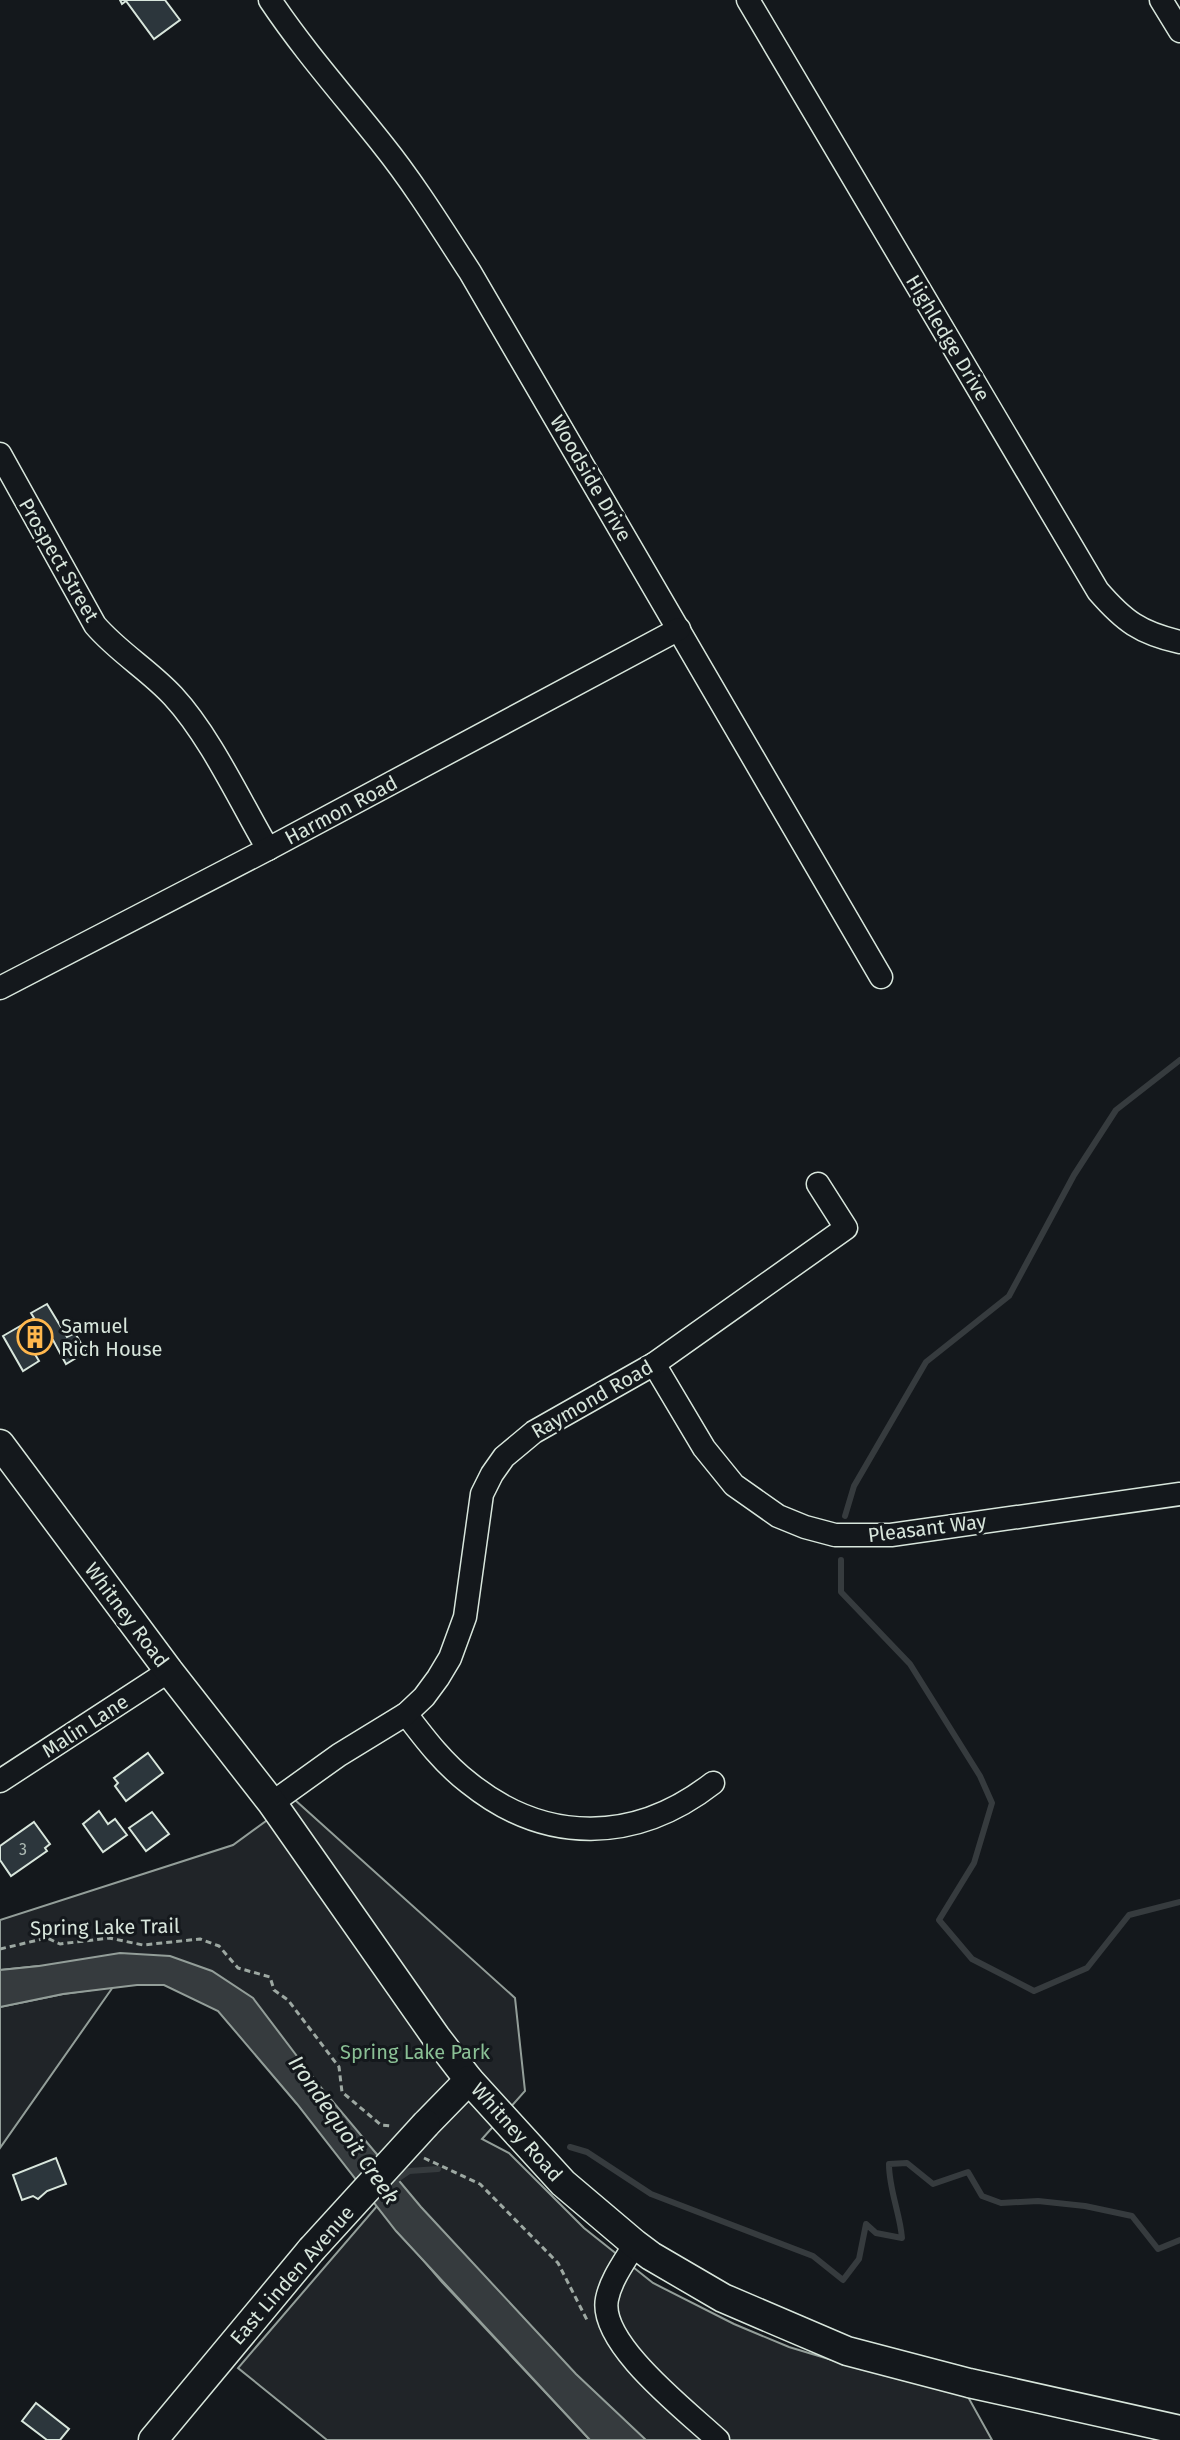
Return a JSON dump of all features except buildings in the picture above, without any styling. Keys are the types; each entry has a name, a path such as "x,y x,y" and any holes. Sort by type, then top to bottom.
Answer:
{"main road":[{"name":"Whitney Road","path":"0,1444 272,1803 469,2080 563,2183 635,2244 723,2298 847,2351 983,2387 1180,2430"},
{"name":"East Linden Avenue","path":"153,2440 311,2250 469,2080"}],"street":[{"name":"Woodside Drive","path":"270,0 312,59 386,148 470,272 881,977"},
{"name":"Highledge Drive","path":"748,0 1098,591 1120,616 1153,636 1180,642"},
{"path":"1161,0 1180,31"},
{"name":"Prospect Street","path":"0,454 95,625 112,645 155,678 189,716 268,849"},
{"name":"Harmon Road","path":"0,988 679,629"},
{"name":"Raymond Road","path":"272,1803 339,1755 406,1714 438,1678 458,1638 471,1585 482,1494 492,1474 511,1450 534,1432 654,1364 846,1228 818,1184"},
{"name":"Pleasant Way","path":"654,1364 704,1448 734,1485 778,1516 835,1535 891,1535 1180,1494"},
{"name":"Malin Lane","path":"0,1781 169,1671"},
{"path":"406,1714 448,1764 476,1788 532,1820 557,1826 580,1829 629,1826 676,1808 713,1783"},
{"path":"635,2244 619,2270 607,2299 607,2318 618,2343 718,2440"}],"path":[{"name":"Spring Lake Trail","path":"0,1949 47,1938 60,1944 109,1938 143,1945 200,1939 219,1946 238,1968 270,1977 274,1990 288,2000 339,2067 342,2092 381,2125 389,2125 398,2131"},
{"path":"418,2156 480,2184 558,2263 588,2323"}],"green space":[{"name":"Spring Lake Park","path":"295,1800 515,1998 525,2091 482,2139 509,2153 584,2228 653,2283 734,2324 789,2347 967,2395 992,2440 616,2440 208,1981 39,1966 0,1970 0,1920 233,1845"},
{"path":"113,1987 0,2148 0,2007"},
{"path":"377,2206 442,2282 590,2440 327,2440 238,2368"}],"water":[{"name":"Irondequoit Creek","path":"120,1953 170,1956 212,1971 253,1998 318,2084 421,2207 576,2374 646,2440 590,2440 396,2231 297,2104 218,2011 164,1985 63,1994 0,2007 0,1970"}],"waterway":[{"path":"845,1516 854,1486 926,1362 1009,1296 1074,1175 1116,1110 1180,1060"},
{"path":"841,1560 841,1592 910,1664 980,1776 992,1803 974,1863 939,1920 972,1959 1034,1991 1087,1968 1129,1915 1180,1902"},
{"path":"570,2147 587,2152 651,2194 813,2256 843,2280 859,2259 866,2224 876,2233 902,2238 889,2164 907,2163 933,2184 968,2172 982,2196 1001,2203 1038,2201 1085,2206 1132,2216 1158,2249 1180,2240"},
{"name":"Irondequoit Creek","path":"393,2182 409,2171 438,2169"}],"place":[{"name":"Samuel Rich House","path":"35,1337"}]}
